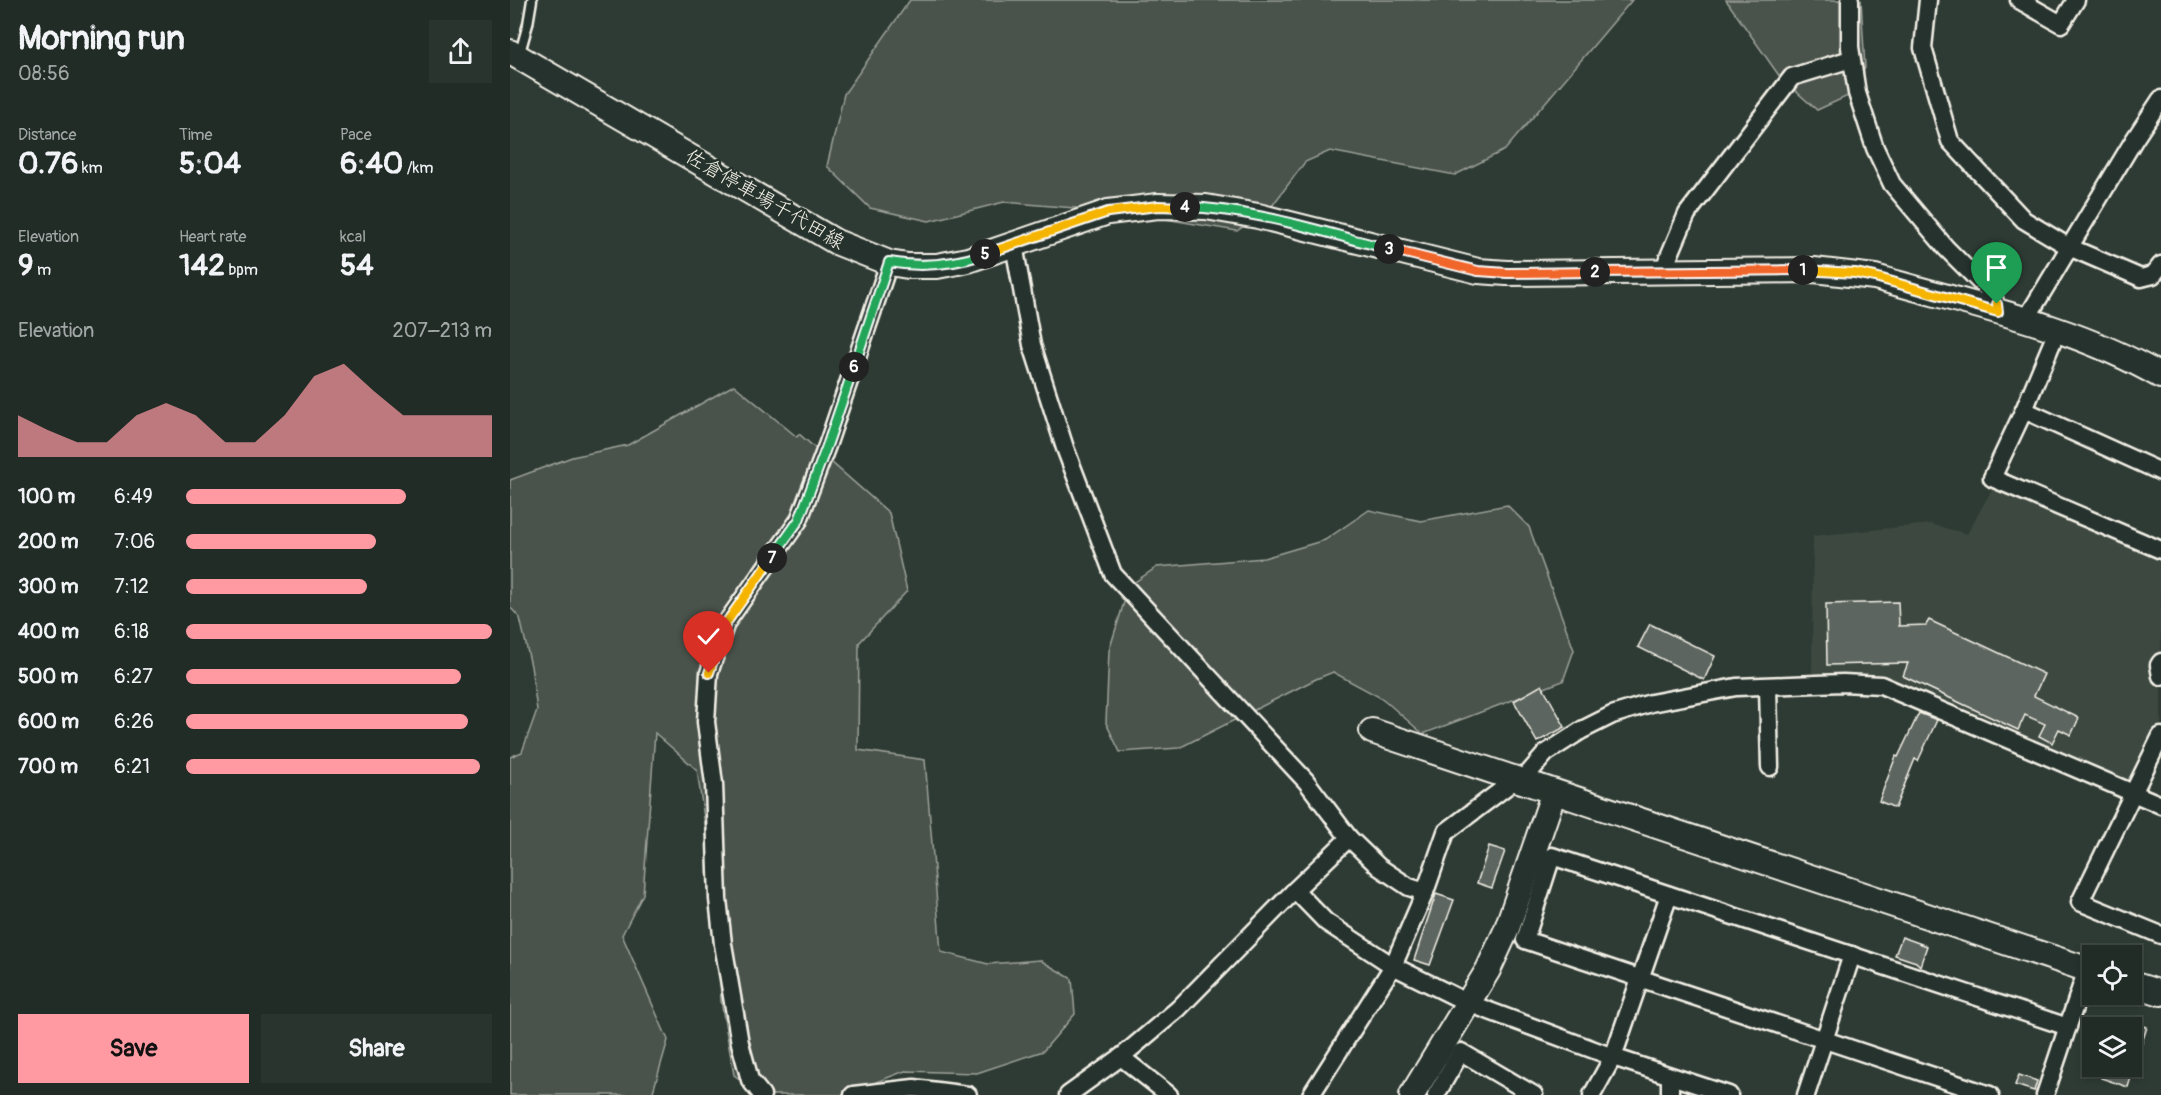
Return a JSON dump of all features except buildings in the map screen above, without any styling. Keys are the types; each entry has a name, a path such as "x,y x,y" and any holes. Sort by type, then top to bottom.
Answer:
{"main road":[{"name":"佐倉停車場千代田線","path":"514,54 836,242 889,262 908,266 937,266 968,260 1108,212 1158,206 1206,207 1258,216 1478,271 1507,273 1814,270 1855,273 1998,312 2057,331 2127,358 2161,376"},
{"path":"1372,731 2082,967"},
{"path":"1412,1095 1488,970 1506,931 1554,792"},
{"path":"2142,987 2161,993"}],"street":[{"path":"1850,0 1851,59 1860,108 1892,184 1946,248 1993,295 1998,312"},
{"path":"1928,0 1923,48 1950,141 2024,220 2069,247 2141,278 2153,275 2161,265"},
{"path":"2019,0 2061,24 2076,0"},
{"path":"1665,271 1687,214 1792,77 1851,59"},
{"path":"2025,321 2161,99"},
{"path":"1014,245 1032,345 1065,448 1113,574 1306,781 1349,838 1379,867 1409,887 1425,892"},
{"path":"762,1095 750,1080 742,1052 717,899 714,784 706,722 709,673 726,623 799,520 828,443 889,262"},
{"path":"2057,331 1992,478 2161,550"},
{"path":"2024,410 2161,472"},
{"path":"2161,662 2161,676"},
{"path":"1311,1095 1393,966 1425,892 1446,832 1518,781 1546,753 1612,715 1651,703 1736,687 1843,683 1881,685 2161,805"},
{"path":"1768,687 1770,766"},
{"path":"2161,736 2080,902 2161,935"},
{"path":"1068,1095 1121,1057 1178,1010 1349,838"},
{"path":"1990,1095 1525,940 1552,856 2068,1027"},
{"path":"1295,890 1326,922 1393,966 1468,1003 1613,1057 1729,1095"},
{"path":"1592,1095 1613,1057 1669,895"},
{"path":"1806,1095 1852,955"},
{"path":"2045,1095 2082,991"},
{"path":"1436,1095 1461,1052 1534,1095"},
{"path":"1121,1057 1169,1095"},
{"path":"1670,1076 1670,1095"},
{"path":"853,1095 914,1088 968,1095"}],"lane":[{"path":"514,54 528,24 532,0"}],"shaded area":[{"path":"910,0 1632,0 1505,150 1455,175 1330,151 1305,162 1266,214 1258,216 1237,231 1123,212 1004,202 929,221 870,208 827,166 844,94"},
{"path":"1726,0 1861,0 1865,68 1848,96 1817,110 1780,77"},
{"path":"734,385 797,437 799,434 889,513 907,591 859,643 858,750 925,760 941,952 988,964 1040,960 1072,979 1075,1014 1043,1051 977,1073 905,1071 842,1095 762,1095 734,1075 721,1001 717,908 697,770 655,733 643,894 622,935 668,1040 652,1095 510,1095 510,757 522,752 537,710 531,666 520,618 510,607 510,480 572,457 628,445"},
{"path":"1995,484 2161,557 2161,650 2151,676 2161,680 2161,723 2132,783 1884,677 1812,678 1813,536 1930,524 1967,534"},
{"path":"1507,505 1529,527 1574,650 1563,681 1423,734 1383,699 1333,672 1179,748 1120,752 1106,723 1109,651 1129,586 1157,567 1264,558 1325,540 1369,510 1421,521"}],"route":[{"path":"709,673 726,623 799,520 828,443 889,262 908,266 937,266 968,260 1108,212 1158,206 1206,207 1258,216 1478,271 1507,273 1814,270 1875,277 1998,312 1997,304"}]}
